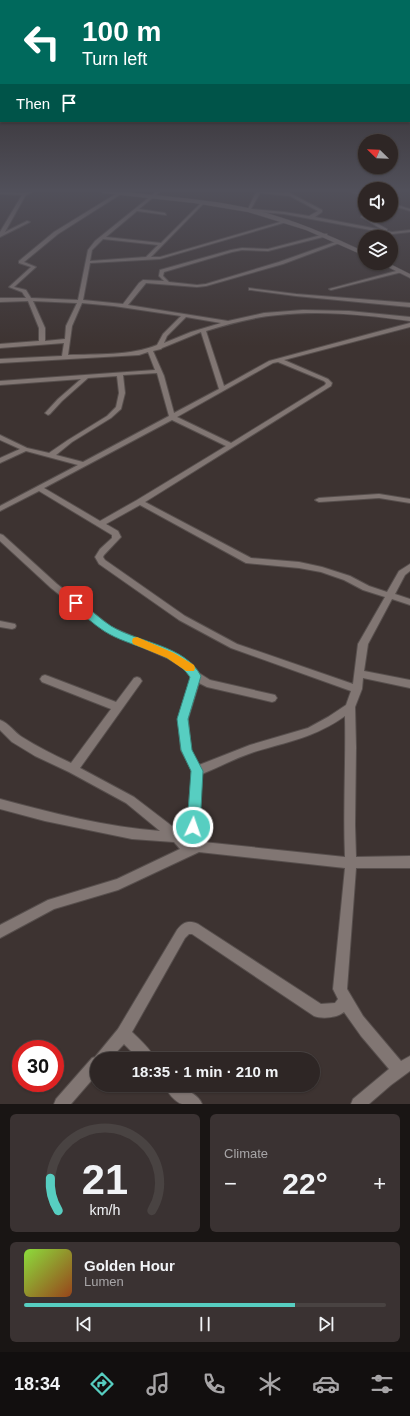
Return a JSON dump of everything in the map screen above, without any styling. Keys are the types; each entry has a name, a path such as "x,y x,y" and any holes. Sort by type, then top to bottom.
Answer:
{"street":[{"path":"42,343 42,328 29,298 24,291 11,287 34,267 22,263 23,259 44,243"},
{"path":"65,357 69,326 80,302 89,262 90,250 97,243"},
{"path":"146,243 161,244"},
{"path":"89,262 160,258 214,243"},
{"path":"167,282 161,276 162,271 242,249 268,250 296,243"},
{"path":"125,305 145,281 197,286 206,285 281,263 339,243"},
{"path":"341,243 358,251"},
{"path":"146,259 161,244"},
{"path":"236,246 242,249"},
{"path":"331,289 400,271 410,276"},
{"path":"251,289 296,295 410,305"},
{"path":"0,300 29,298 125,305 230,323"},
{"path":"0,361 130,354 150,351 203,331 230,323 287,312 312,311 410,319"},
{"path":"159,348 165,335 185,315"},
{"path":"0,509 260,368 278,360 410,325"},
{"path":"203,331 222,389"},
{"path":"0,346 66,341"},
{"path":"150,351 159,371 172,417 231,446"},
{"path":"100,524 140,502 328,386 329,383 326,380 278,360"},
{"path":"0,383 85,378 159,371"},
{"path":"50,456 109,417 118,408 122,393 120,375"},
{"path":"48,413 85,378"},
{"path":"0,438 25,449 83,464"},
{"path":"0,461 25,449"},
{"path":"39,488 115,533 117,538 101,552 99,557 102,562 182,618 234,646 357,689"},
{"path":"319,500 379,496 410,501"},
{"path":"140,502 249,561 299,565 322,570 347,578 366,588 410,602"},
{"path":"0,538 54,586 108,629 170,656 189,667 196,676 207,682 272,698"},
{"path":"358,1104 386,1080 405,1068 345,1001 340,989 351,863 349,825 351,747 350,707 357,689 363,644 402,573 410,567"},
{"path":"0,624 12,626"},
{"path":"359,674 410,684"},
{"path":"194,849 193,827 197,771 186,750 182,719 196,676"},
{"path":"45,680 118,707"},
{"path":"73,769 136,681"},
{"path":"197,771 250,749 311,731 332,720 350,707"},
{"path":"0,724 22,742 39,753 73,769 130,800 194,849 337,863 410,862"},
{"path":"0,804 45,816 132,834 177,837"},
{"path":"0,932 52,904 118,884 194,849"},
{"path":"107,1052 123,1034 181,934 186,928 194,928 319,1011 338,1009 345,1001"},
{"path":"123,1034 142,1052"},
{"path":"61,1104 90,1071"},
{"path":"178,1092 195,1104"}],"slow traffic":[{"path":"137,641 170,656 190,668"}],"route":[{"path":"76,603 108,629 170,656 189,667 196,676 182,719 186,750 197,771 193,827"}]}
